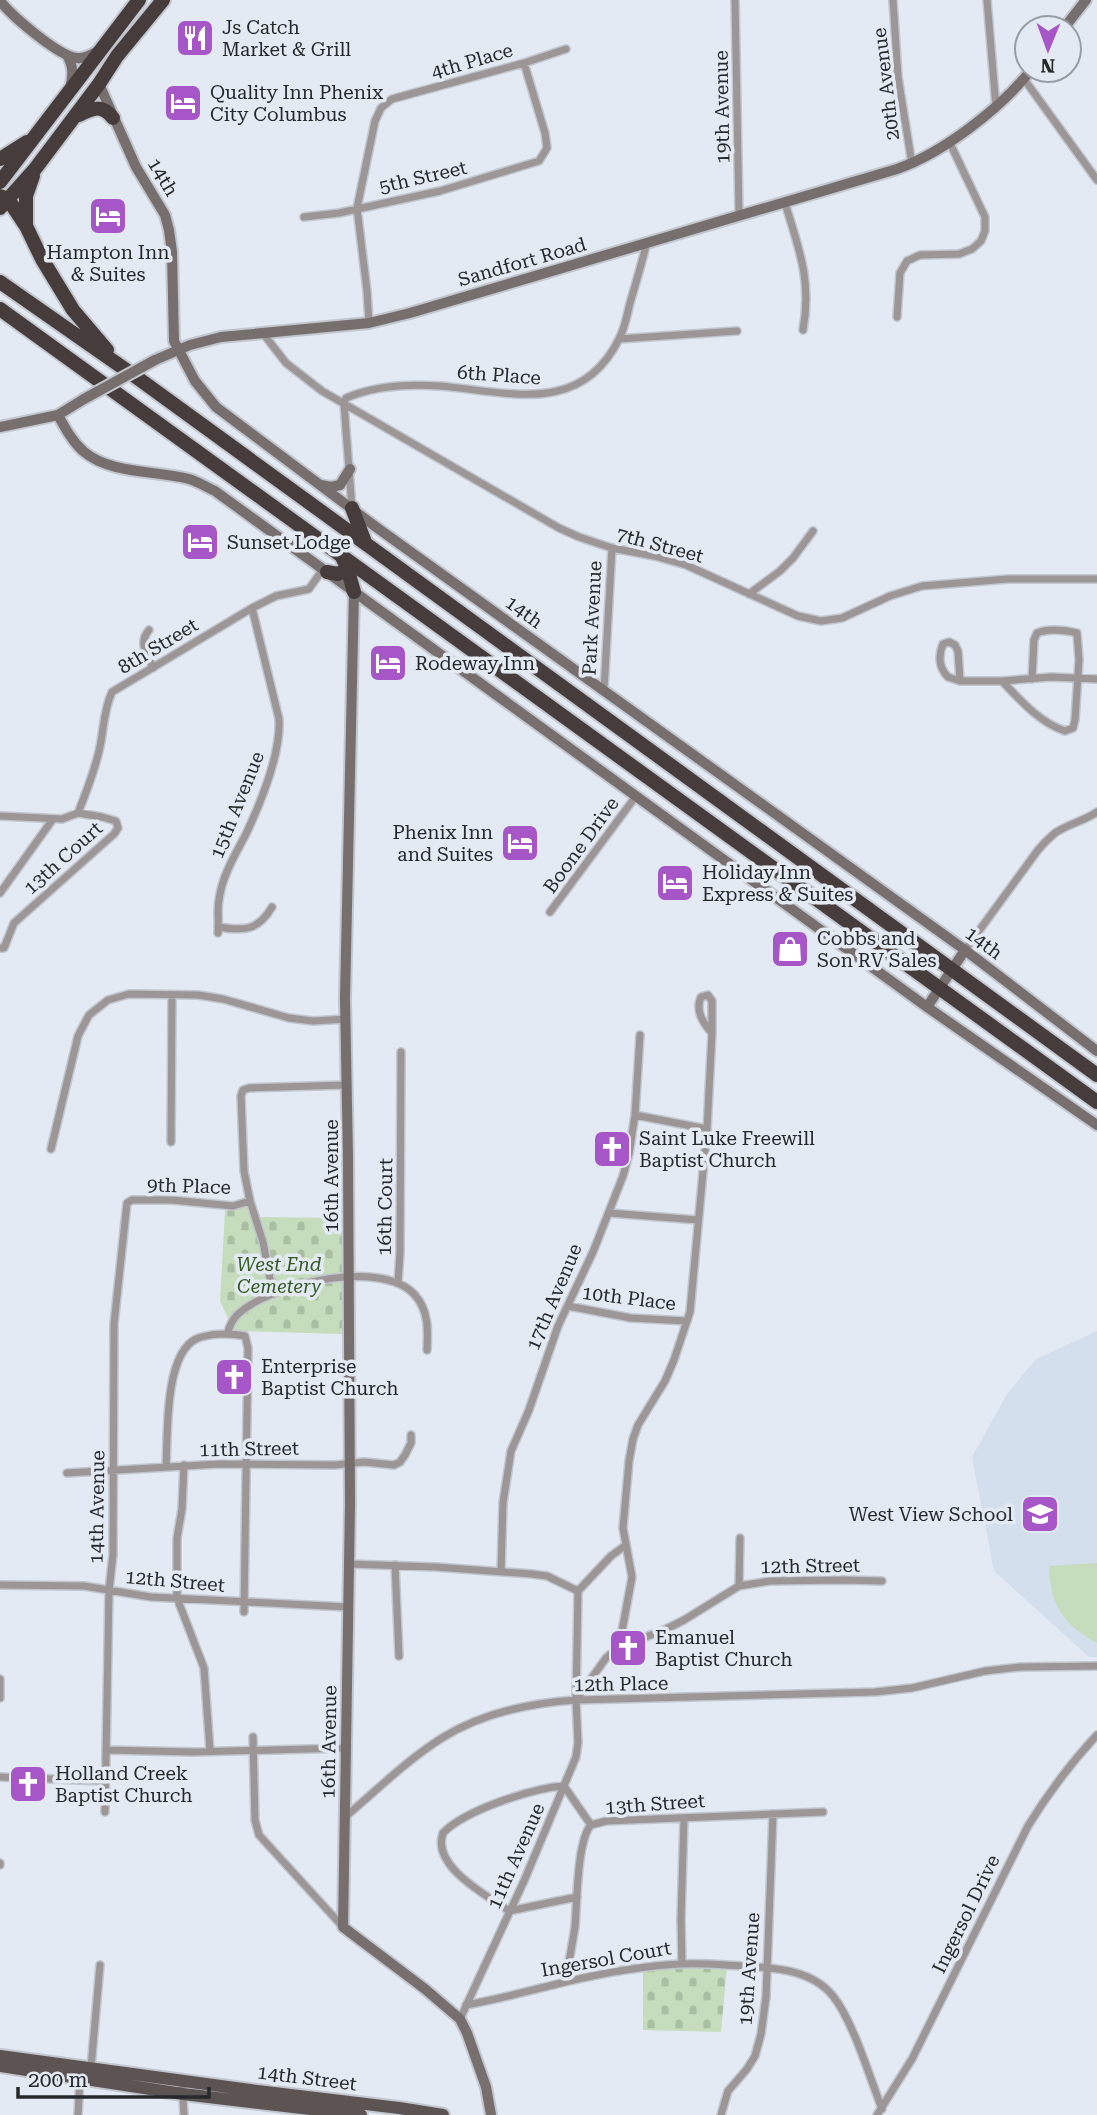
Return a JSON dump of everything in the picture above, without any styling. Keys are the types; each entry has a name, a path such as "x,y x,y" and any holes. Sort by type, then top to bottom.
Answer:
{"highway":[{"path":"0,182 139,0"},
{"path":"139,379 100,344 72,310 41,259 26,226 3,201 35,169 117,56 163,0"},
{"path":"99,84 103,48"},
{"path":"74,118 95,108 102,108 113,118"},
{"path":"0,159 37,135"},
{"path":"26,226 26,196 35,169"},
{"path":"0,282 330,517 1097,1075"},
{"path":"0,309 1097,1102"},
{"path":"330,517 344,519 352,508 367,545"},
{"path":"325,571 340,573 345,570 343,559"},
{"path":"343,559 354,592"},
{"path":"354,592 362,578 377,580"}],"main road":[{"name":"14th Street","path":"0,2056 91,2068 285,2105 443,2115"},
{"name":"14th Street","path":"0,2066 183,2087"}],"street":[{"name":"19th Avenue","path":"735,0 739,214"},
{"name":"20th Avenue","path":"893,0 898,77 912,164"},
{"path":"987,0 996,108"},
{"path":"1075,14 1086,0"},
{"path":"0,1 9,13 67,55 73,71 69,94"},
{"path":"67,55 80,58 103,48"},
{"name":"4th Place","path":"357,208 375,121 387,103 566,49"},
{"name":"5th Street","path":"304,217 339,214 440,191 540,161 547,148 545,133 524,63"},
{"name":"14th","path":"99,84 137,171 162,208 167,223 172,252 174,341 195,381 216,407 318,484 965,950 1097,1051"},
{"name":"Sandfort Road","path":"0,427 58,415 155,360 205,340 369,323 410,313 912,164 996,108 1019,84"},
{"path":"1035,84 1097,180"},
{"path":"897,317 900,273 907,261 920,255 959,254 981,242 985,231 985,217 949,141"},
{"path":"785,203 804,274 807,296 803,330"},
{"path":"357,208 369,323"},
{"name":"6th Place","path":"344,404 346,398 362,391 402,386 439,386 543,395 575,386 596,372 619,338 648,242"},
{"path":"619,338 737,331"},
{"name":"7th Street","path":"262,332 297,373 344,404 549,523 612,548 686,565 811,620 829,621 904,591 929,585 1008,579 1097,579"},
{"path":"344,404 352,508"},
{"path":"58,415 76,443 93,458 113,466 181,477 215,491 928,1007 1097,1125"},
{"path":"318,484 337,486 344,481 350,469"},
{"path":"749,594 780,571 813,531"},
{"name":"Park Avenue","path":"604,690 612,548"},
{"name":"8th Street","path":"78,813 100,750 105,705 112,692 252,608 276,596 309,589 325,571"},
{"name":"16th Avenue","path":"342,1927 349,1564 346,1019 354,592"},
{"name":"15th Avenue","path":"252,608 274,695 280,734 258,806 229,865 219,899 218,930 252,927 264,920 272,907"},
{"path":"354,624 366,611 383,613"},
{"path":"1002,681 1027,707 1058,729 1065,731 1073,728 1078,678 1077,633 1044,630 1037,633 1034,640 1032,679"},
{"path":"149,631 143,638 143,646 153,668"},
{"path":"960,681 958,651 955,645 949,642 943,644 940,666 948,677 960,681 1058,677 1097,679"},
{"name":"Boone Drive","path":"550,912 636,796"},
{"path":"928,1007 965,950 1044,844 1054,834 1097,812"},
{"path":"0,816 62,820 78,813"},
{"name":"13th Court","path":"2,948 14,923 118,828 116,821 78,813"},
{"path":"0,892 53,819"},
{"path":"51,1149 78,1037 89,1016 108,1000 129,994 198,995 223,999 289,1018 313,1021 346,1019"},
{"path":"171,1142 172,995"},
{"path":"619,1647 632,1577 624,1528 633,1439 638,1425 670,1370 687,1321 692,1295 707,1129 712,1033"},
{"name":"17th Avenue","path":"501,1572 504,1488 511,1451 529,1410 554,1336 609,1213 629,1154 635,1115 640,1035"},
{"name":"16th Court","path":"401,1052 398,1282 413,1293 422,1305 427,1319 427,1350"},
{"path":"273,1294 263,1242 244,1171 243,1090 249,1087 347,1085"},
{"path":"635,1115 707,1129"},
{"name":"9th Place","path":"127,1203 132,1200 172,1200 233,1206 250,1201"},
{"name":"14th Avenue","path":"105,1812 109,1590 113,1555 115,1309 127,1203"},
{"path":"609,1213 698,1220"},
{"path":"227,1334 236,1315 297,1284 319,1279 349,1278 398,1282"},
{"name":"10th Place","path":"568,1306 631,1318 687,1321"},
{"path":"166,1466 172,1377 182,1356 194,1340 201,1337 227,1334 245,1336 244,1612"},
{"name":"11th Street","path":"67,1473 184,1465 372,1462 394,1465 405,1455 411,1443 411,1435"},
{"path":"184,1465 182,1508 177,1538 177,1598 204,1668 210,1751"},
{"path":"576,1700 606,1658 619,1647 684,1620 739,1586 740,1538"},
{"path":"576,1700 578,1591 606,1561 626,1545"},
{"path":"349,1564 547,1576 578,1591"},
{"path":"395,1565 399,1656"},
{"name":"12th Street","path":"739,1586 770,1581 883,1581"},
{"name":"12th Street","path":"0,1585 85,1586 130,1595 347,1607"},
{"name":"12th Place","path":"345,1817 443,1737 512,1709 576,1700 875,1692 912,1688 985,1671 1021,1667 1097,1666"},
{"path":"0,1679 0,1698"},
{"name":"11th Avenue","path":"460,2019 576,1757 576,1700"},
{"name":"Ingersol Drive","path":"879,2112 912,2059 1028,1826 1069,1765 1097,1735"},
{"path":"253,1737 255,1819 259,1835 342,1927 425,1989 460,2019 485,2084 491,2115"},
{"path":"107,1750 253,1751 346,1748"},
{"path":"0,1777 106,1781"},
{"path":"564,1786 522,1794 488,1807 454,1824 443,1833 441,1839 443,1853 450,1866 509,1911 577,1897"},
{"name":"13th Street","path":"564,1786 591,1825 606,1821 823,1812"},
{"name":"19th Avenue","path":"721,2115 728,2091 755,2056 761,2034 773,1814"},
{"path":"682,1964 684,1819"},
{"path":"565,1982 575,1928 584,1838 591,1825"},
{"name":"Ingersol Court","path":"466,2005 636,1968 682,1964 766,1967 795,1973 816,1981 833,1996 845,2015 879,2112"},
{"path":"78,2115 80,2077 91,2068 100,1965"},
{"path":"183,2087 184,2115"}],"shaded area":[{"name":"West View School","path":"1097,1331 1097,1657 1089,1657 994,1571 972,1457 1007,1394 1036,1359"}],"green space":[{"name":"West End Cemetery","path":"248,1205 252,1217 345,1218 345,1334 234,1331 220,1301 225,1211"},
{"path":"1097,1563 1097,1643 1075,1629 1061,1612 1052,1592 1049,1566"},
{"path":"727,1966 721,2032 643,2030 643,1971"}],"place":[{"name":"Js Catch Market & Grill","path":"195,38"},
{"name":"Quality Inn Phenix City Columbus","path":"183,103"},
{"name":"Hampton Inn & Suites","path":"108,216"},
{"name":"Sunset Lodge","path":"200,542"},
{"name":"Rodeway Inn","path":"388,663"},
{"name":"Phenix Inn and Suites","path":"520,843"},
{"name":"Holiday Inn Express & Suites","path":"675,883"},
{"name":"Cobbs and Son RV Sales","path":"790,949"},
{"name":"Saint Luke Freewill Baptist Church","path":"612,1149"},
{"name":"Enterprise Baptist Church","path":"234,1377"},
{"name":"West View School","path":"1040,1514"},
{"name":"Emanuel Baptist Church","path":"628,1648"},
{"name":"Holland Creek Baptist Church","path":"28,1784"}]}
